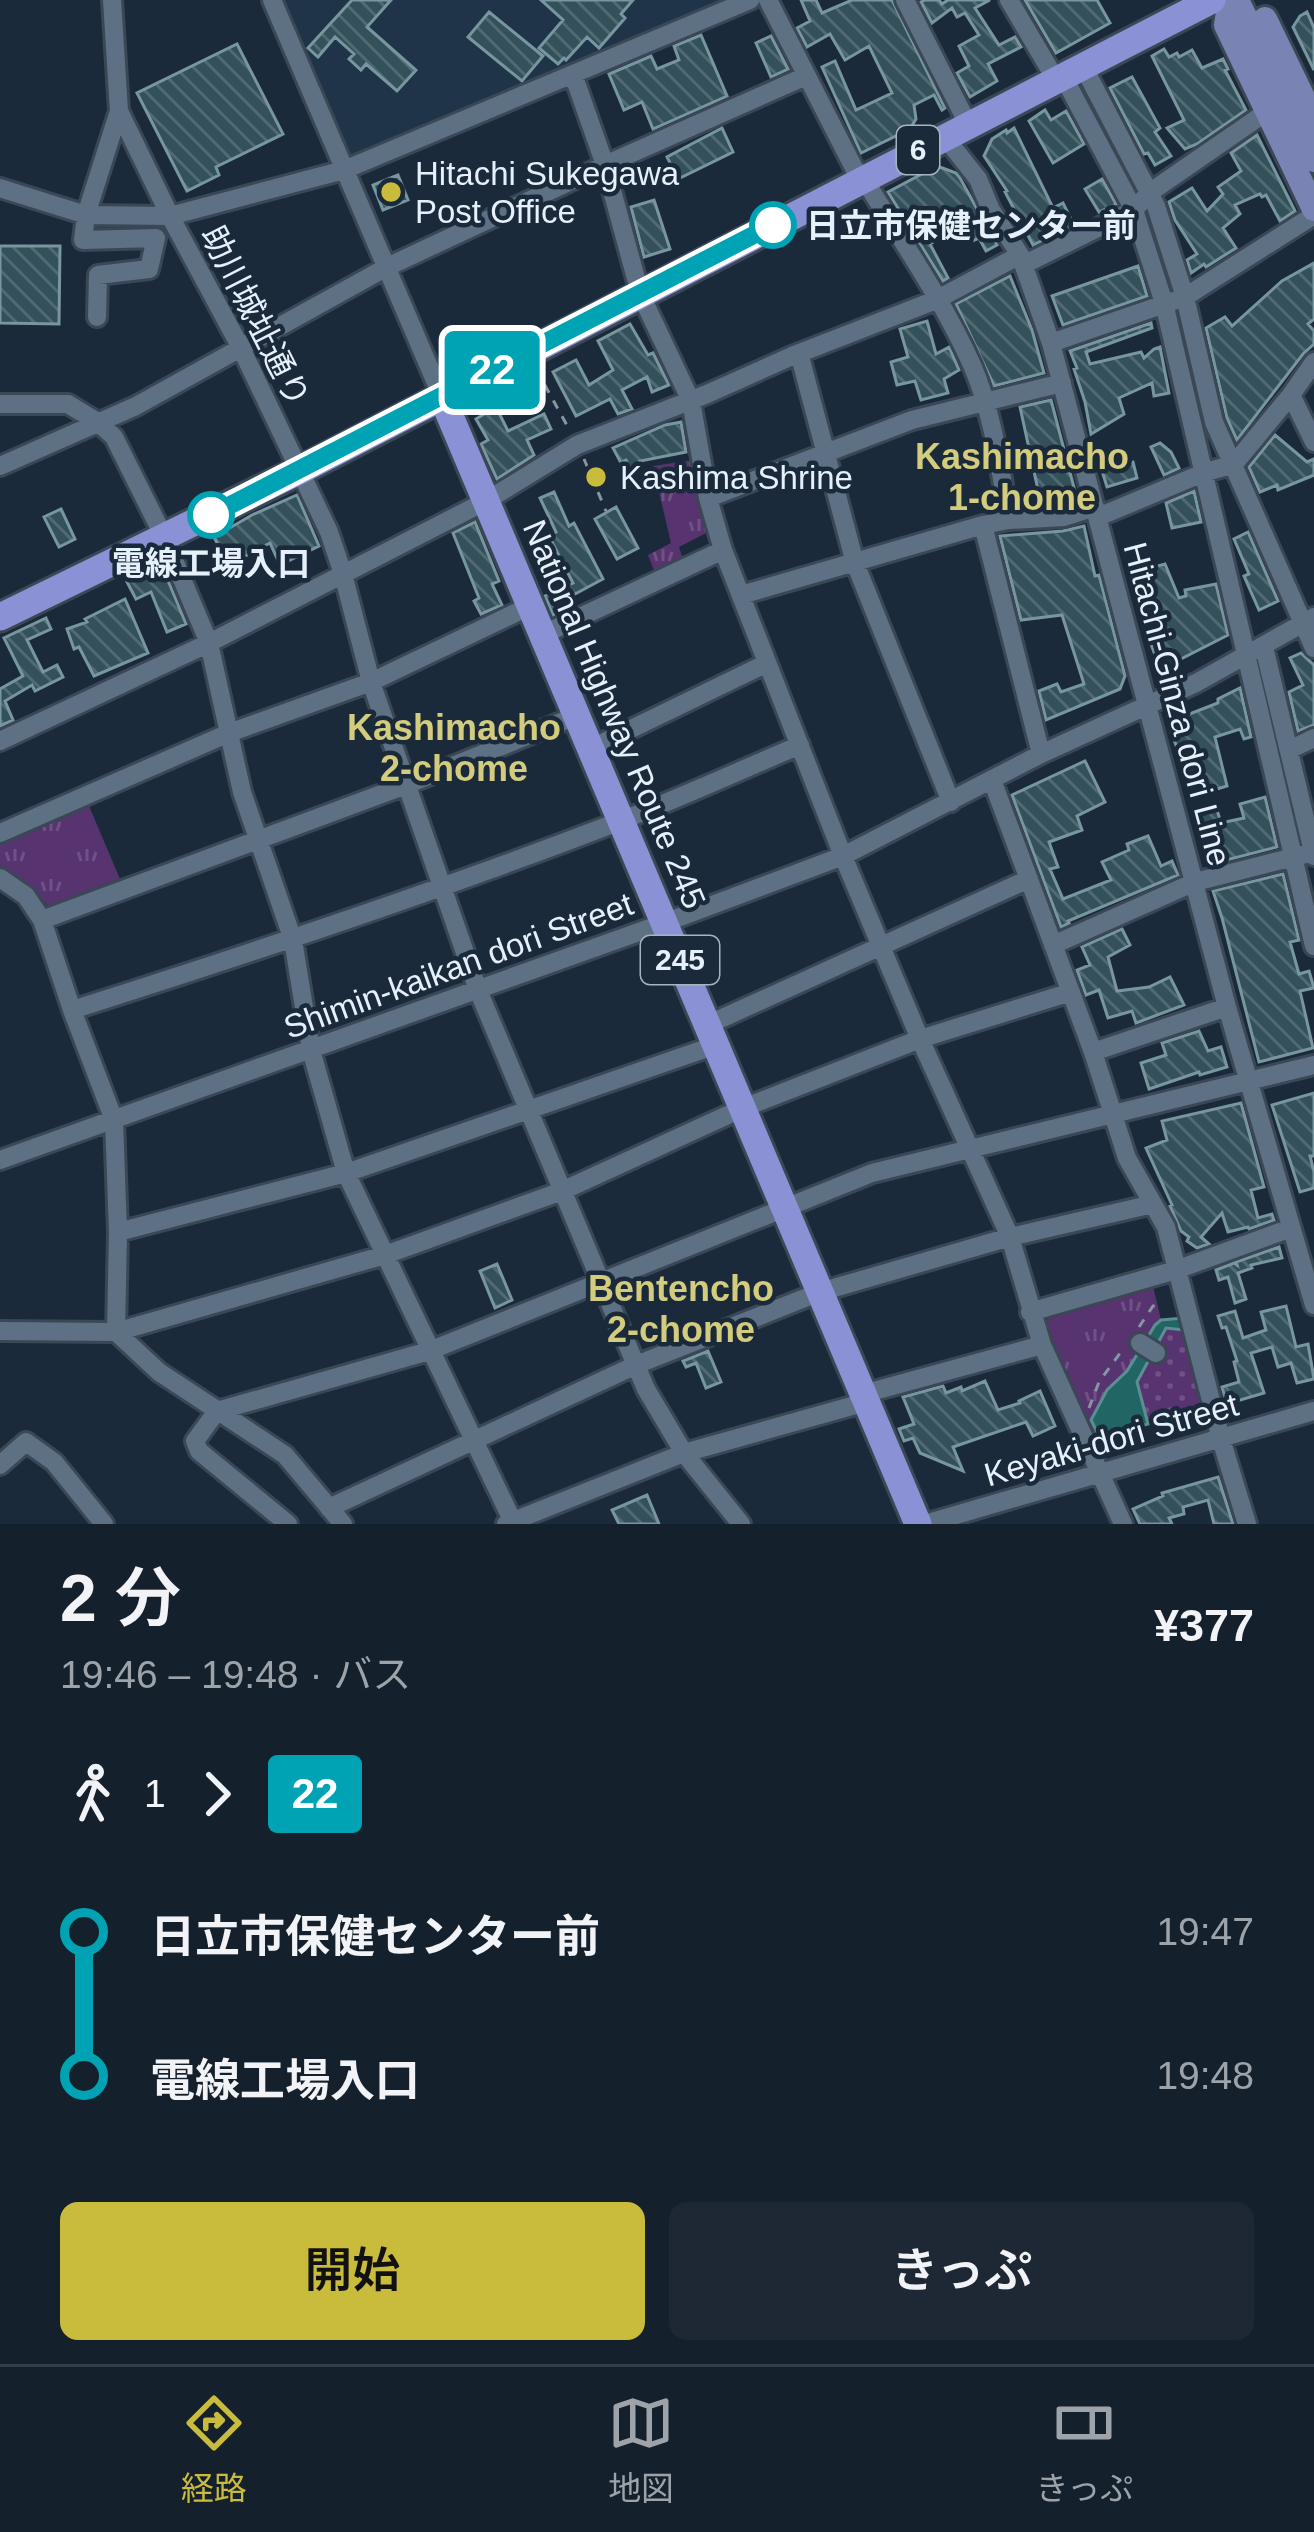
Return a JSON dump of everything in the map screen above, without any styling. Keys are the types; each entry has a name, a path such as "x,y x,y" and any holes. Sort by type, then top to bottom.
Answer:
{"highway":[{"name":"6","path":"0,617 301,470 1068,74 1166,10 1212,0"},
{"name":"National Highway Route 245","path":"442,397 921,1524"}],"main road":[{"path":"1233,0 1226,25 1314,160"},
{"path":"1248,0 1259,8 1314,120"},
{"path":"1276,106 1314,212"}],"street":[{"path":"97,317 98,275 149,268 156,238 83,240 86,214 119,111 112,0"},
{"path":"272,0 442,397"},
{"path":"119,111 170,216 344,170 750,0"},
{"path":"768,0 854,168 937,300 972,366 997,452 1009,520"},
{"name":"Hitachi-Ginza dori Line","path":"905,0 991,210 1023,259 1051,343 1227,1007 1314,1305"},
{"path":"1009,0 1068,74 1156,206 1185,297 1214,422 1309,620 1314,648"},
{"path":"573,74 605,165 640,293 691,400 708,498 740,595 843,856 1010,1237 1042,1346 1123,1524"},
{"path":"1068,74 1134,210 1164,303 1314,946"},
{"path":"0,466 136,406 387,267 806,76"},
{"path":"0,741 208,643 486,502 577,445 937,300 1134,210 1149,193 1276,106"},
{"name":"助川城址通り","path":"0,188 86,214 170,216 241,348 329,532 371,682 478,990 646,1389 684,1453 742,1524"},
{"path":"1051,343 1185,297 1314,212"},
{"path":"799,353 855,563 951,802"},
{"path":"740,595 983,526 1096,512 1234,464 1314,362"},
{"path":"708,498 912,420 1062,382"},
{"path":"1291,395 1314,442"},
{"path":"0,404 68,404 99,423 114,437 165,539 208,643 242,792 293,940 311,1050 346,1173 511,1523 684,1453 1042,1346"},
{"path":"983,526 1041,754"},
{"path":"542,635 723,550"},
{"path":"0,833 230,733 371,682 530,606"},
{"name":"Shimin-kaikan dori Street","path":"0,1160 843,856 1041,754 1246,657 1309,620"},
{"path":"1053,945 1195,882 1314,853 1264,647"},
{"path":"590,748 767,663"},
{"path":"42,920 406,785 576,716"},
{"path":"1289,750 1314,738"},
{"path":"72,1010 442,888 621,821 800,745"},
{"path":"992,780 1093,1052 1127,1158 1166,1227 1247,1524"},
{"path":"0,878 26,896 42,920 114,1120 116,1331 159,1372 285,1455 336,1518 474,1442 636,1364 820,1292 1010,1237 1153,1204"},
{"path":"118,1232 346,1173 529,1109 711,1035 1029,879"},
{"path":"0,1330 116,1331 385,1256 562,1191 743,1108 920,1039 1071,992"},
{"path":"1093,1052 1227,1007"},
{"path":"288,1524 200,1451 195,1442 217,1411 429,1351 872,1173 1314,1065"},
{"path":"1030,1312 1176,1270 1291,1228"},
{"name":"Keyaki-dori Street","path":"921,1524 1314,1411"},
{"path":"0,1465 26,1442 54,1462 104,1524"}],"path":[{"path":"1080,1432 1099,1382 1158,1305"}],"shaded area":[{"path":"283,0 728,0 350,159"},
{"path":"1183,1318 1185,1330 1166,1328 1137,1382 1148,1424 1100,1438 1091,1420 1107,1390 1127,1371 1155,1325"}],"green space":[{"path":"694,460 708,532 679,547 683,559 655,573 648,555 671,543 653,466"},
{"path":"89,806 120,879 48,906 31,887 0,866 0,840"},
{"path":"1152,1282 1161,1320 1127,1371 1107,1391 1091,1420 1098,1437 1089,1441 1045,1323 1054,1309"},
{"path":"1167,1328 1186,1330 1206,1408 1148,1424 1137,1382"}],"building":[{"path":"352,0 391,0 367,27 416,70 397,91 366,64 361,70 349,59 354,54 335,37 318,57 308,48"},
{"path":"541,0 633,0 621,14 625,18 599,48 587,37 558,64 539,48 563,20"},
{"path":"801,0 816,0 822,13 852,0 892,0 945,108 934,95 914,105 916,119 910,129 861,153 822,67 835,61 856,110 892,93 869,46 845,60 830,34 807,47 797,28 810,21"},
{"path":"990,0 975,8 999,45 1015,37 1021,47 988,64 997,81 970,97 957,73 969,66 959,46 979,35 965,13 957,17 952,8 932,23 921,2 942,4"},
{"path":"1025,0 1097,0 1110,23 1056,53"},
{"path":"489,12 543,56 522,81 468,37"},
{"path":"1307,12 1314,28 1314,70 1293,27"},
{"path":"701,35 727,96 653,129 642,102 624,110 609,74 651,56 657,69 679,60 674,46"},
{"path":"771,36 788,69 771,77 756,43"},
{"path":"237,44 283,134 216,167 219,175 187,191 137,93"},
{"path":"1164,49 1169,57 1192,50 1202,68 1223,59 1246,110 1185,149 1167,128 1184,120 1152,56"},
{"path":"1132,77 1160,128 1155,132 1171,156 1155,165 1144,154 1110,88"},
{"path":"1045,110 1051,120 1066,111 1084,144 1053,163 1029,121"},
{"path":"722,128 733,152 678,179 667,157"},
{"path":"1014,128 1053,208 1063,203 1074,225 1033,245 984,156 992,139"},
{"path":"1257,135 1295,211 1280,221 1266,195 1260,194 1235,205 1240,214 1223,228 1236,248 1191,273 1187,260 1197,254 1169,202 1192,188 1207,211 1223,194 1218,187 1241,171 1231,153"},
{"path":"937,166 960,178 997,245 986,251 979,238 972,241 966,230 959,233 957,229 930,244 948,278 943,281 888,192"},
{"path":"398,175 408,200 383,210 373,185"},
{"path":"1102,179 1116,204 1099,212 1085,189"},
{"path":"654,200 670,249 644,257 631,207"},
{"path":"0,246 60,246 59,324 0,323"},
{"path":"1314,263 1314,319 1308,324 1314,331 1314,344 1237,440 1227,418 1206,328 1225,317 1232,326 1282,281"},
{"path":"1138,266 1147,296 1063,325 1052,296"},
{"path":"1010,276 1044,373 994,386 956,304"},
{"path":"927,321 936,354 949,347 959,370 944,379 948,393 921,400 915,381 897,385 891,362 908,357 900,329"},
{"path":"1151,323 1152,328 1086,352 1090,364 1141,352 1144,358 1160,347 1169,393 1154,396 1152,383 1119,398 1124,414 1091,434 1070,351"},
{"path":"630,324 648,355 653,353 669,385 652,392 647,377 622,390 632,409 618,414 610,399 576,416 553,372 576,360 589,385 613,370 598,341"},
{"path":"1051,400 1077,499 1022,506 1019,495 1038,490 1020,407"},
{"path":"496,407 508,431 544,414 551,429 527,440 534,455 497,479 481,444 488,440 476,419"},
{"path":"681,422 686,452 640,461 642,466 632,472 613,448 665,425"},
{"path":"1275,435 1307,462 1314,459 1314,475 1260,492 1249,467"},
{"path":"1160,443 1179,468 1164,475 1151,447"},
{"path":"1133,462 1137,478 1107,487 1102,471"},
{"path":"1194,491 1201,522 1172,528 1166,503"},
{"path":"554,492 569,526 574,523 603,579 564,600 567,608 553,615 545,596 573,583 549,536 556,532 540,498"},
{"path":"297,495 319,546 280,565 270,543 228,565 214,537"},
{"path":"616,507 638,548 617,559 595,519"},
{"path":"61,509 75,539 59,547 44,517"},
{"path":"475,522 499,581 492,584 502,605 481,614 453,533"},
{"path":"1084,526 1125,676 1120,689 1046,720 1039,691 1057,684 1061,692 1084,684 1062,615 1021,620 1000,536"},
{"path":"1248,532 1278,601 1259,610 1234,539"},
{"path":"1165,564 1179,598 1186,596 1185,590 1216,584 1228,635 1165,667 1158,663 1148,636 1132,573"},
{"path":"162,566 186,624 167,632 151,592 136,599 127,582"},
{"path":"125,599 148,653 94,676 79,647 74,649 67,629"},
{"path":"46,618 51,629 27,640 43,672 57,665 63,677 35,691 32,685 5,701 13,720 0,726 0,689 23,676 4,638"},
{"path":"1301,653 1314,665 1314,725 1298,731 1289,692 1303,685 1290,658"},
{"path":"1240,688 1251,737 1244,739 1240,729 1215,737 1227,786 1191,797 1170,729 1179,718 1218,703"},
{"path":"1085,761 1105,802 1077,816 1082,830 1049,842 1058,867 1050,869 1063,899 1111,880 1102,862 1148,836 1161,866 1172,861 1178,875 1061,927 1012,795"},
{"path":"1265,797 1277,847 1207,865 1195,816 1217,810 1221,823 1244,818 1240,804"},
{"path":"1283,874 1299,940 1290,942 1299,974 1309,971 1314,988 1300,991 1313,1048 1259,1062 1213,891"},
{"path":"1122,929 1130,945 1108,957 1117,991 1149,987 1170,977 1184,1005 1136,1023 1132,1011 1108,1018 1099,990 1086,995 1077,970 1090,965 1082,947"},
{"path":"1199,1031 1208,1051 1221,1047 1227,1067 1149,1089 1141,1063 1166,1055 1162,1043"},
{"path":"1314,1093 1314,1156 1310,1156 1314,1188 1300,1192 1272,1105"},
{"path":"1241,1103 1264,1187 1251,1190 1258,1218 1272,1214 1274,1220 1228,1232 1222,1213 1201,1237 1209,1244 1197,1248 1181,1231 1146,1148 1167,1140 1162,1121"},
{"path":"1279,1247 1282,1258 1238,1273 1246,1299 1235,1303 1228,1277 1219,1280 1216,1270"},
{"path":"497,1264 512,1300 495,1308 480,1271"},
{"path":"1286,1306 1296,1347 1308,1344 1314,1379 1297,1383 1291,1363 1278,1367 1272,1347 1251,1353 1264,1393 1227,1404 1222,1387 1239,1382 1237,1361 1218,1316 1235,1311 1243,1338 1266,1330 1261,1312"},
{"path":"708,1351 721,1382 706,1388 696,1363 686,1367 683,1361"},
{"path":"985,1381 998,1410 1040,1391 1055,1426 1033,1436 1026,1422 953,1447 963,1471 920,1453 913,1438 904,1441 899,1429 914,1424 903,1397 943,1386 946,1393 961,1387 962,1391"},
{"path":"1218,1477 1233,1524 1214,1524 1208,1500 1183,1507 1184,1514 1169,1518 1172,1524 1140,1524 1133,1509 1162,1493"},
{"path":"647,1495 659,1524 619,1524 612,1510"}],"bus line":[{"name":"22","path":"211,515 773,225"}],"place":[{"name":"Hitachi Sukegawa Post Office","path":"391,192"},
{"name":"日立市保健センター前","path":"773,225"},
{"name":"Kashima Shrine","path":"596,477"},
{"name":"電線工場入口","path":"211,515"}],"district":[{"name":"Kashimacho 1-chome","path":"1022,476"},
{"name":"Kashimacho 2-chome","path":"454,748"},
{"name":"Bentencho 2-chome","path":"681,1308"}]}
